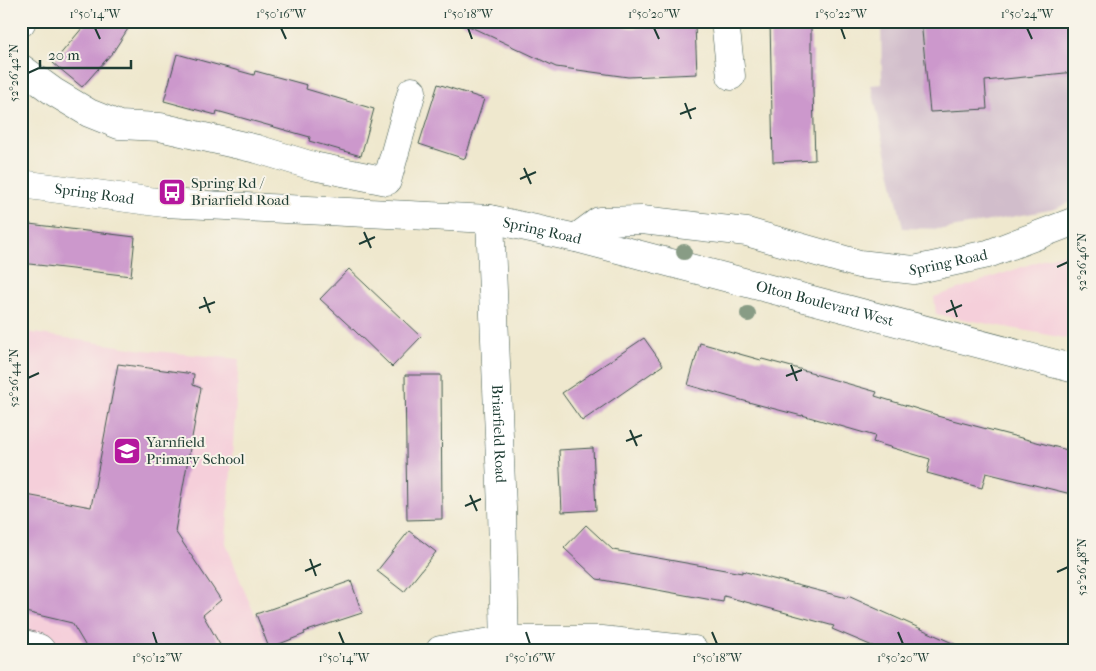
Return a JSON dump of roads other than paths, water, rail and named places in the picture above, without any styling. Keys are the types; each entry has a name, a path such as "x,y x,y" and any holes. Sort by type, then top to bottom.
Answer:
{"street":[{"path":"726,21 731,76"},
{"path":"21,68 54,92 88,113 119,125 160,127 249,147 313,166 387,181 412,91"},
{"name":"Spring Road","path":"21,184 164,203 490,219 576,238 599,221 642,220 747,232 859,264 914,270 988,254 1075,221"},
{"name":"Briarfield Road","path":"490,219 502,508 504,645"},
{"name":"Olton Boulevard West","path":"576,238 1075,369"},
{"path":"440,650 602,640 694,650"},
{"path":"21,643 41,650"}],"place":[{"name":"Spring Rd / Briarfield Road","path":"172,192"},
{"name":"Yarnfield Primary School","path":"127,451"}]}
